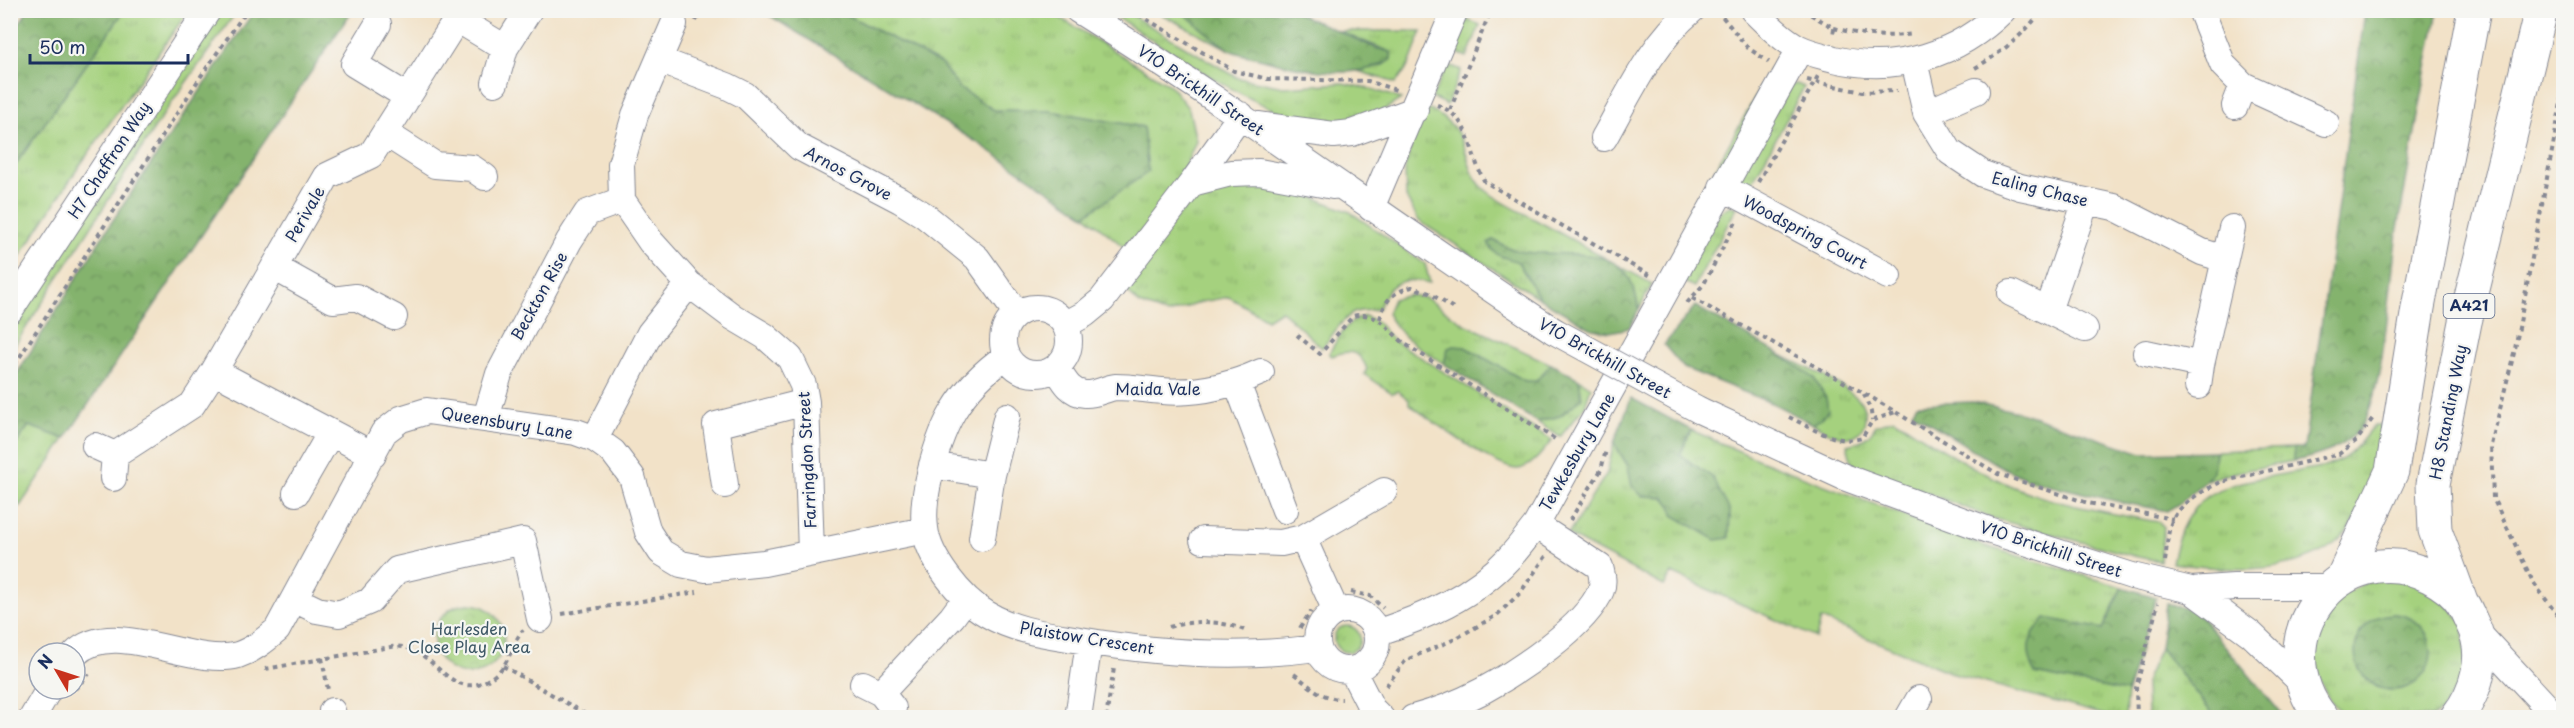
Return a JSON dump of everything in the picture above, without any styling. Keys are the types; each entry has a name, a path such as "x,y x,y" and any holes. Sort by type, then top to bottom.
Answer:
{"highway":[{"name":"A421","path":"2322,717 2311,704 2302,683 2298,657 2302,631 2313,607 2336,583 2392,471 2420,297 2474,10"},
{"name":"H8 Standing Way","path":"2461,601 2435,530 2433,484 2465,322 2541,10"},
{"name":"A421","path":"2336,583 2375,567 2393,566 2419,570 2442,583 2461,601 2476,632 2480,654 2478,677 2460,717"}],"street":[{"name":"H7 Chaffron Way","path":"10,310 208,10"},
{"path":"495,83 505,48 529,10"},
{"name":"V10 Brickhill Street","path":"1078,10 1248,120 1371,208 1554,331 1699,410 1844,477 1991,531 2132,576 2191,590 2336,583"},
{"path":"1371,208 1409,101 1455,10"},
{"path":"1604,138 1655,51 1676,23 1692,10"},
{"path":"1753,10 1770,28 1800,49 1858,64 1890,65 1914,61 1955,46 1989,24 2003,10"},
{"path":"2201,10 2223,65 2239,95 2326,123"},
{"name":"Perivale","path":"107,460 192,405 327,176 371,155 457,19 505,48"},
{"path":"378,24 354,64 408,97"},
{"path":"622,200 621,164 635,116 674,24"},
{"name":"Tewkesbury Lane","path":"1376,633 1435,611 1459,598 1485,580 1509,558 1536,525 1800,49"},
{"name":"Arnos Grove","path":"659,60 745,95 799,147 924,215 977,258 1017,314"},
{"name":"Ealing Chase","path":"1914,61 1926,113 1950,152 1983,174 2020,187 2114,207 2202,252 2225,259"},
{"path":"1926,113 1972,81"},
{"path":"1065,325 1085,314 1102,300 1192,183 1248,120 1316,133 1352,133 1409,101"},
{"path":"385,133 435,165 472,168 485,177"},
{"path":"1192,183 1231,173 1259,172 1342,188"},
{"name":"Woodspring Court","path":"1722,188 1888,276"},
{"name":"Farringdon Street","path":"622,200 651,242 689,284 733,317 765,336 790,358 803,385 806,402 811,553"},
{"name":"Beckton Rise","path":"486,418 498,374 569,240 587,213 622,200"},
{"path":"2048,311 2085,201"},
{"path":"2146,353 2199,376 2232,228"},
{"path":"274,267 333,300 356,297 394,317"},
{"path":"594,439 650,333 689,284"},
{"path":"2011,293 2085,329"},
{"path":"1027,309 1049,310 1065,325 1068,348 1056,367 1038,374 1029,373 1020,370 1006,356 1003,337 1010,320 1017,314 1027,309"},
{"name":"Plaistow Crescent","path":"1006,356 980,376 957,404 941,435 925,497 925,530 937,560 966,598 986,614 1016,628 1089,642 1157,650 1227,654 1281,653 1317,648"},
{"name":"Maida Vale","path":"1056,367 1070,388 1084,394 1113,387 1202,391 1237,383 1261,372"},
{"path":"214,371 373,455"},
{"path":"1237,383 1285,510"},
{"path":"725,485 716,425 806,402"},
{"name":"Queensbury Lane","path":"87,657 96,643 119,640 213,657 237,655 259,645 277,630 384,432 402,419 427,411 576,432 594,439 613,452 632,477 648,532 661,552 681,564 706,569 764,563 925,530"},
{"path":"982,538 992,475 1007,416"},
{"path":"296,493 330,434"},
{"path":"932,465 992,475"},
{"path":"1203,540 1281,543 1303,538 1384,491"},
{"path":"1413,717 1480,692 1514,672 1557,639 1593,604 1601,589 1603,578 1600,567 1536,525"},
{"path":"1303,538 1336,611"},
{"path":"294,599 317,610 339,614 370,601 397,570 523,541 540,619"},
{"name":"V10 Brickhill Street","path":"2191,590 2251,634 2302,683"},
{"path":"879,695 913,661 966,598"},
{"path":"1336,611 1356,611 1365,615 1376,633 1375,652 1362,666 1352,670 1335,668 1321,656 1317,648 1318,630 1322,622 1336,611"},
{"path":"2476,632 2557,717"},
{"path":"1078,717 1089,642"},
{"path":"1352,670 1372,709 1381,717"},
{"path":"32,717 42,701"}],"path":[{"path":"10,372 201,76 247,10"},
{"path":"1131,10 1234,71 1268,79 1368,81 1409,101"},
{"path":"1491,10 1450,110 1470,140 1476,167 1485,182 1657,280"},
{"path":"1717,10 1748,48 1771,64"},
{"path":"1803,10 1834,28 1864,34 1900,36 1917,33"},
{"path":"1813,16 1815,10"},
{"path":"1972,81 2032,24 2042,10"},
{"path":"1831,42 1834,28"},
{"path":"1815,82 1862,92 1907,90"},
{"path":"2564,87 2515,349 2491,445 2493,498 2533,582 2564,624"},
{"path":"1380,319 1383,305 1390,295 1412,286 1429,293 1455,309"},
{"path":"1684,294 1896,411 1998,474 2088,503 2172,519"},
{"path":"1297,335 1320,354 1353,316 1367,315 1380,319 1388,330 1405,344 1601,470"},
{"path":"1864,393 1872,422"},
{"path":"2165,564 2172,519 2188,503 2221,482 2339,454 2357,440 2372,419 2375,409"},
{"path":"1789,417 1836,439 1849,442 1862,438 1872,422 1896,411"},
{"path":"1292,631 1300,628 1313,608 1312,592 1337,582 1339,587 1370,596 1381,607 1391,609"},
{"path":"2137,717 2136,688 2159,598"},
{"path":"260,669 385,648 404,647 423,657 447,678 466,684 485,681 503,666 521,632 529,624 540,619"},
{"path":"1164,628 1190,621 1232,625 1247,632"},
{"path":"322,658 333,714"},
{"path":"503,666 592,717"},
{"path":"1106,717 1114,666"}],"green space":[{"path":"28,10 124,11 11,171 11,36"},
{"path":"124,11 188,11 78,168 11,270 11,171"},
{"path":"222,11 237,11 165,112 11,351 11,331 136,137"},
{"path":"254,11 352,11 65,439 29,426 11,451 11,383 111,223"},
{"path":"762,11 840,11 941,64 959,88 994,110 1050,111 1143,127 1148,172 1085,215 978,143"},
{"path":"840,11 1049,11 1170,85 1189,109 1196,141 1177,186 1129,251 1085,215 1148,172 1143,127 1050,111 994,110 959,88 941,64"},
{"path":"1107,11 1125,11 1238,78 1284,87 1343,83 1401,99 1371,117 1352,124 1325,125 1294,117 1226,86"},
{"path":"1155,11 1181,11 1230,50"},
{"path":"1181,11 1293,11 1376,48 1391,52 1391,60 1360,71 1343,72 1308,69 1243,55 1231,51"},
{"path":"2365,11 2438,11 2396,240 2380,369 2374,395 2367,416 2352,437 2328,451 2293,461 2294,448 2304,448"},
{"path":"1465,19 1480,25 1467,57 1452,51"},
{"path":"1338,31 1422,31 1409,65 1396,83 1358,71 1384,65 1391,60 1391,52"},
{"path":"1447,64 1461,70 1447,105 1432,98"},
{"path":"1770,70 1777,71 1717,178 1712,175"},
{"path":"1797,84 1804,87 1747,192 1739,189 1744,163 1790,85"},
{"path":"1426,108 1443,117 1454,128 1461,138 1472,171 1478,182 1488,192 1609,260 1587,255 1519,251 1493,240 1518,262 1540,299 1419,221 1406,197 1405,168 1411,145"},
{"path":"1246,181 1290,188 1350,212 1425,264 1430,283 1413,280 1392,286 1379,308 1359,311 1351,315 1322,348 1281,310 1267,319 1229,297 1201,302 1168,314 1139,304 1127,291 1173,221 1197,198 1223,186"},
{"path":"1729,206 1737,207 1694,287 1682,281 1718,214"},
{"path":"1493,240 1519,251 1587,255 1611,261 1624,271 1633,286 1639,309 1629,328 1610,332 1592,329 1540,299 1518,262 1494,252 1488,243"},
{"path":"1614,263 1652,284 1639,309 1635,292 1628,276"},
{"path":"1411,295 1426,298 1465,324 1551,364 1536,382 1525,381 1465,347 1448,348 1444,364 1405,336 1387,313 1393,299"},
{"path":"1695,306 1777,353 1814,378 1826,398 1828,410 1822,418 1813,424 1774,404 1684,368 1664,345"},
{"path":"1365,316 1377,322 1393,340 1552,440 1527,466 1517,469 1507,467 1446,431 1409,404 1409,400 1398,391 1392,393 1364,374 1367,369 1358,355 1349,352 1332,356 1329,353 1344,330 1353,321"},
{"path":"1465,347 1525,381 1536,381 1551,364 1579,379 1582,398 1560,416 1537,422 1444,364 1448,348"},
{"path":"1777,353 1832,380 1852,393 1864,410 1863,427 1859,432 1844,437 1813,424 1822,418 1814,378"},
{"path":"1579,379 1591,387 1585,406 1560,437 1537,422 1560,416 1581,398"},
{"path":"1631,398 1691,430 1680,455 1712,477 1730,511 1729,538 1716,540 1673,515 1672,507 1664,497 1642,496 1632,486 1628,466 1614,443"},
{"path":"1973,402 2023,413 2142,453 2215,451 2213,472 2180,503 2167,511 2120,502 2026,479 1996,464 1912,412 1917,404"},
{"path":"1894,419 1979,470 2027,492 2083,508 2159,522 2164,527 2160,561 1992,518 1852,464 1847,445 1864,439 1876,425"},
{"path":"29,425 65,439 20,506 11,506 11,451"},
{"path":"2374,425 2390,425 2379,464 2356,518 2334,544 2316,555 2297,562 2255,569 2212,568 2172,563 2179,536 2188,516 2201,502 2215,492 2252,480 2335,463 2352,452"},
{"path":"1691,430 1757,459 1975,543 2122,587 2103,629 2045,618 2035,674 2127,692 2125,717 2112,717 1957,675 1821,619 1816,638 1672,573 1664,586 1568,535 1607,473 1614,443 1628,466 1632,486 1664,497 1672,507 1712,477 1680,455"},
{"path":"2294,448 2293,461 2206,480 2213,472 2215,451"},
{"path":"2381,576 2430,586 2463,622 2467,671 2441,712 2432,717 2350,717 2337,708 2327,695 2320,679 2315,645 2318,628 2325,613 2340,596","holes":["2392,614 2415,621 2430,640 2389,690 2377,687 2366,679 2360,632 2378,618"]},
{"path":"2122,587 2156,597 2127,692 2035,674 2029,657 2029,644 2045,618 2103,629"},
{"name":"Harlesden Close Play Area","path":"462,604 476,604 489,610 498,619 504,632 502,652 494,664 476,674 462,674 449,668 440,659 434,646 434,632 440,619 449,610"},
{"path":"2166,604 2196,611 2284,717 2215,717 2160,648"},
{"path":"2393,614 2408,617 2420,625 2428,637 2431,652 2428,667 2420,679 2408,687 2393,690 2378,687 2366,679 2358,667 2355,652 2358,637 2366,625 2378,617"},
{"path":"1347,626 1356,630 1360,639 1356,648 1347,652 1338,648 1334,639 1338,630"},
{"path":"2160,648 2215,717 2147,717 2146,680"}]}
